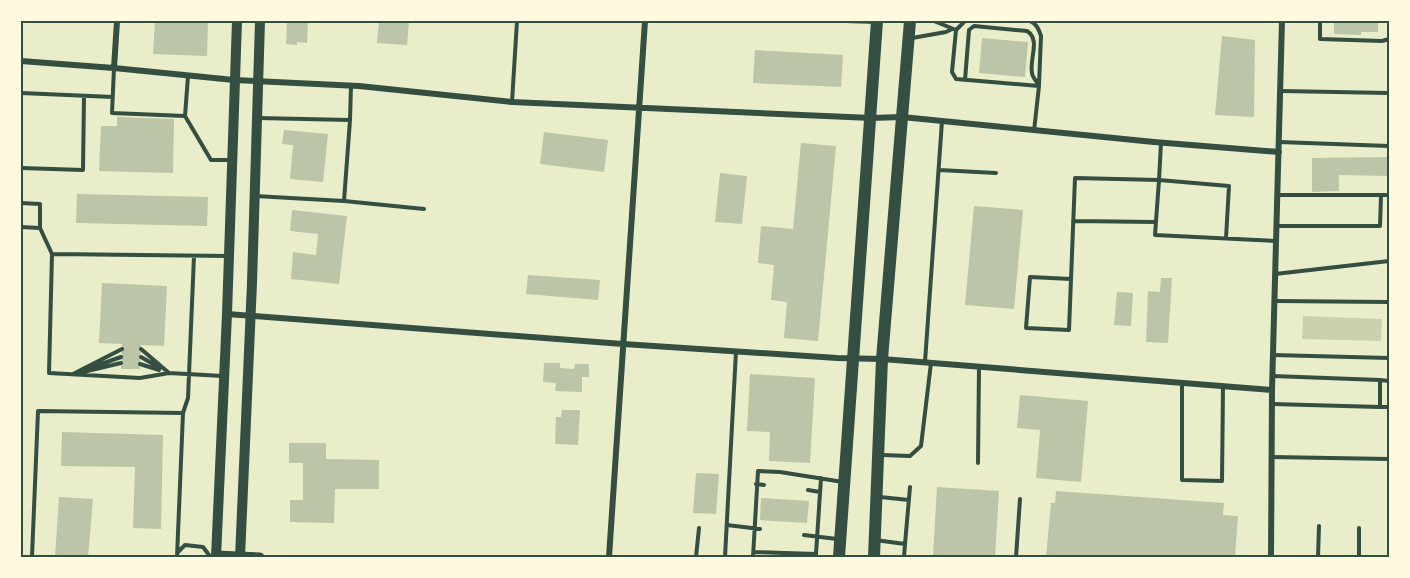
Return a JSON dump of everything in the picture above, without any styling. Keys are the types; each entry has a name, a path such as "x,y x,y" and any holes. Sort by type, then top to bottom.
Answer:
{"main road":[{"path":"212,556 227,314 237,21"},
{"path":"240,557 260,21"},
{"path":"874,557 882,359 910,21"},
{"path":"839,557 877,22"}],"street":[{"path":"114,68 117,21"},
{"path":"609,557 645,21"},
{"path":"1271,557 1271,404 1282,21"},
{"path":"21,62 114,68 234,80 351,86 512,102 871,118 902,117 1161,143 1279,152"},
{"path":"227,314 623,344 882,359 1272,390"},
{"path":"212,556 260,557"}],"lane":[{"path":"512,102 517,21"},
{"path":"846,21 877,22"},
{"path":"934,21 954,29"},
{"path":"908,38 946,32 965,21"},
{"path":"1030,21 1039,29 1041,36 1040,86 1034,130"},
{"path":"1320,21 1320,39 1382,41 1389,39"},
{"path":"965,80 969,30 974,26 1027,31 1032,34 1034,41 1032,74 1040,86"},
{"path":"954,29 952,72 956,79 1040,86"},
{"path":"114,68 112,113 184,116"},
{"path":"188,75 184,116 211,159 232,160"},
{"path":"344,201 351,86"},
{"path":"1281,92 1389,93"},
{"path":"21,93 113,97"},
{"path":"21,168 83,170 84,96"},
{"path":"257,118 350,120"},
{"path":"878,454 910,456 921,446 942,121"},
{"path":"1279,142 1389,146"},
{"path":"1161,143 1155,235 1276,241"},
{"path":"939,170 996,173"},
{"path":"1071,279 1030,278 1026,328 1069,330 1075,178 1159,180 1229,186 1226,238"},
{"path":"1278,195 1389,195"},
{"path":"1277,226 1380,226 1381,195"},
{"path":"255,196 344,201 424,209"},
{"path":"21,204 40,204 40,228 52,254 49,373 140,378 169,373 224,376"},
{"path":"1073,221 1156,222"},
{"path":"21,227 40,228"},
{"path":"52,254 229,256"},
{"path":"177,555 183,413 188,398 190,373 194,256"},
{"path":"1275,274 1389,261"},
{"path":"1274,301 1389,302"},
{"path":"72,374 122,349"},
{"path":"141,349 169,373"},
{"path":"725,557 736,351"},
{"path":"1273,355 1389,358"},
{"path":"72,374 121,357"},
{"path":"141,357 169,373"},
{"path":"72,374 121,363"},
{"path":"140,364 169,373"},
{"path":"978,463 979,367"},
{"path":"1272,376 1389,381"},
{"path":"1380,380 1380,407"},
{"path":"1182,384 1182,480 1222,482 1223,387"},
{"path":"1271,404 1389,407"},
{"path":"32,557 38,411 183,413"},
{"path":"1271,457 1389,459"},
{"path":"821,478 816,554 754,554 758,471 780,472 821,478 844,482"},
{"path":"756,484 764,485"},
{"path":"904,557 910,487"},
{"path":"808,490 820,492"},
{"path":"876,496 909,500"},
{"path":"1016,557 1020,499"},
{"path":"727,525 760,529"},
{"path":"1318,526 1318,557"},
{"path":"696,557 699,528"},
{"path":"1359,528 1359,557"},
{"path":"804,535 841,539"},
{"path":"875,540 905,544"},
{"path":"177,555 185,545 203,547 212,556"},
{"path":"177,555 182,557"}],"green space":[{"path":"1303,316 1382,319 1381,341 1302,339"}],"building":[{"path":"155,21 208,21 207,56 153,54"},
{"path":"287,21 308,21 307,43 286,44"},
{"path":"379,21 409,21 407,45 377,43"},
{"path":"1334,21 1378,21 1378,32 1361,32 1361,35 1334,34"},
{"path":"1222,36 1255,40 1254,117 1215,115"},
{"path":"982,38 1028,42 1025,77 979,73"},
{"path":"755,50 843,55 841,87 753,83"},
{"path":"117,117 174,119 173,173 99,171 101,126 117,126"},
{"path":"284,130 328,134 323,182 290,179 293,145 282,144"},
{"path":"544,132 608,140 604,172 540,164"},
{"path":"801,143 836,146 818,341 784,338 787,302 771,300 774,265 758,263 761,226 793,229"},
{"path":"1389,157 1389,176 1339,175 1339,191 1312,192 1312,158"},
{"path":"720,173 747,176 742,224 715,222"},
{"path":"77,194 208,197 207,226 76,223"},
{"path":"974,206 1023,210 1014,309 965,305"},
{"path":"292,210 347,216 339,284 291,279 293,252 316,255 318,234 290,231"},
{"path":"528,275 600,280 598,300 526,294"},
{"path":"1161,278 1172,278 1168,343 1146,342 1148,291 1160,292"},
{"path":"102,283 167,286 164,346 141,345 140,369 121,369 122,344 99,343"},
{"path":"1117,292 1133,293 1131,326 1114,325"},
{"path":"544,363 560,363 560,368 574,369 575,364 589,364 589,377 582,377 582,392 555,391 556,383 543,382"},
{"path":"750,374 815,378 810,463 769,461 770,432 747,431"},
{"path":"1020,395 1088,401 1081,482 1036,478 1040,430 1017,428"},
{"path":"562,410 580,410 578,445 555,444 556,417 561,417"},
{"path":"62,432 163,435 161,529 133,528 135,467 61,466"},
{"path":"289,443 326,443 326,459 379,460 379,489 335,489 334,523 290,522 290,500 303,500 303,463 289,463"},
{"path":"696,473 719,474 716,514 693,513"},
{"path":"937,487 999,491 995,557 933,555"},
{"path":"1056,491 1224,503 1223,515 1238,516 1235,557 1046,557 1051,503 1055,503"},
{"path":"59,497 93,499 88,557 55,557"},
{"path":"761,498 809,501 807,523 760,520"}]}
